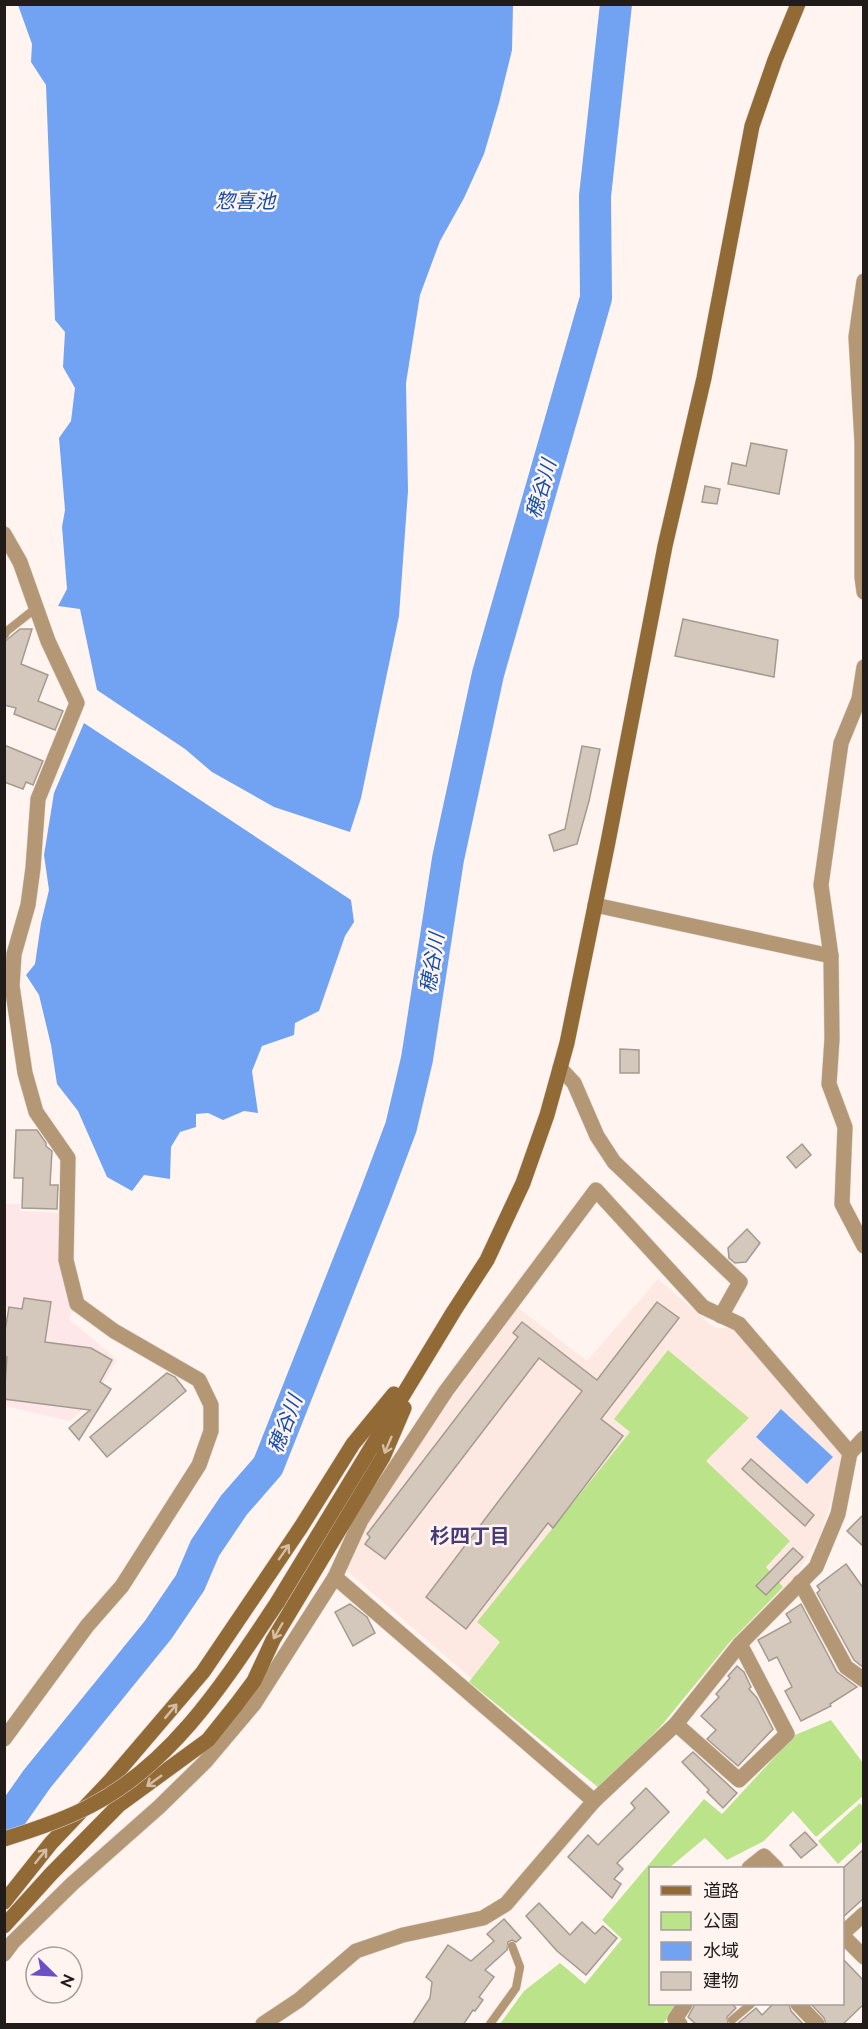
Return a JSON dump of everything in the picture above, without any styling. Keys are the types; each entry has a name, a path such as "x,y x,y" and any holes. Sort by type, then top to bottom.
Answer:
{"street":[{"path":"4,1839 90,1807 142,1773 192,1722 231,1672 277,1603 487,1260 508,1218 547,1115 560,1068 595,905 663,557 704,378 753,126 775,60 798,4"},
{"path":"864,280 856,337 862,442 864,592"},
{"path":"4,534 20,562 48,641 77,703 38,799 28,905 14,954 12,986 25,1073 36,1112 68,1158 66,1260 77,1304 114,1331 199,1380 211,1405 211,1431 199,1466 122,1586 87,1626 4,1738"},
{"path":"864,667 859,699 841,743 820,885 831,956 832,1039 829,1084 845,1127 842,1204 864,1246"},
{"path":"595,905 831,956"},
{"path":"560,1068 574,1083 597,1137 614,1162 740,1282 721,1316"},
{"path":"4,1954 13,1942 72,1884 206,1762 254,1704 334,1577 361,1520 446,1391 596,1190 703,1307 739,1324 850,1453"},
{"path":"4,1902 51,1843 109,1782 203,1672 301,1527 353,1444 428,1353"},
{"path":"4,1926 119,1805 208,1740 236,1706 254,1681 285,1620 383,1457 428,1353"},
{"path":"263,2025 299,2000 357,1951 403,1935 483,1918 506,1904 594,1801 676,1724 740,1644 816,1567 838,1514 850,1453 864,1438"},
{"path":"334,1577 594,1801"},
{"path":"800,1582 846,1667 864,1680"},
{"path":"676,1724 739,1780 787,1734 740,1644"},
{"path":"751,1867 764,1856 774,1867"},
{"path":"844,1933 864,1914"},
{"path":"844,1935 864,1957"},
{"path":"680,2025 675,2019 684,2005"},
{"path":"799,2005 817,2025"}],"lane":[{"path":"4,636 36,608"},
{"path":"490,2025 516,1988 520,1967 513,1946"},
{"path":"732,2020 750,2005"}],"shaded area":[{"path":"5,1204 20,1204 20,1211 60,1213 74,1306 69,1319 117,1360 91,1403 69,1421 5,1406"},
{"path":"658,1279 715,1328 734,1328 842,1450 844,1460 821,1534 796,1576 599,1789 347,1571 348,1557 378,1502 517,1307 587,1361"}],"green space":[{"path":"668,1350 749,1418 706,1461 790,1541 766,1567 783,1587 728,1644 662,1725 598,1787 469,1682 500,1642 477,1622 630,1432 614,1419"},
{"path":"831,1720 863,1763 863,1796 816,1837 793,1811 764,1841 727,1860 705,1838 670,1867 649,1867 649,2005 677,2005 663,2024 500,2024 524,1991 560,1963 585,1984 622,1939 602,1920 704,1799 722,1814 795,1735"},
{"path":"860,1803 863,1808 863,1841 838,1864 818,1841"}],"water":[{"name":"惣喜池","path":"18,5 513,5 512,50 484,154 464,198 440,241 420,295 406,383 408,491 399,616 361,798 350,832 274,807 212,772 185,749 97,690 80,609 58,606 67,589 62,527 65,510 59,438 71,421 75,388 63,367 65,332 55,320 46,85 31,62 32,44"},
{"path":"84,723 351,900 354,922 345,936 319,1011 295,1023 294,1035 262,1046 252,1071 258,1113 244,1111 223,1120 208,1113 196,1114 196,1127 180,1132 171,1147 170,1179 144,1175 132,1191 107,1177 78,1111 57,1084 51,1045 39,995 26,975 35,964 49,890 44,855 54,793"},
{"path":"781,1409 833,1457 807,1484 756,1437"}],"building":[{"path":"751,443 787,450 779,494 728,484 732,463 746,466"},
{"path":"705,486 720,489 717,504 702,502"},
{"path":"683,619 778,640 774,677 675,656"},
{"path":"20,629 32,629 21,664 48,675 38,701 63,711 55,730 14,714 16,708 4,705 4,642"},
{"path":"4,745 43,761 33,785 26,782 23,789 4,782"},
{"path":"582,746 600,749 589,801 577,844 554,851 549,835 565,829"},
{"path":"620,1049 639,1050 639,1073 620,1073"},
{"path":"16,1130 37,1130 46,1146 52,1151 50,1185 58,1185 57,1209 22,1208 23,1178 14,1178"},
{"path":"802,1144 811,1155 796,1168 787,1157"},
{"path":"747,1229 760,1243 746,1262 735,1263 729,1258 728,1248"},
{"path":"24,1298 51,1302 45,1342 91,1348 112,1360 100,1382 111,1389 79,1440 69,1428 90,1410 4,1399 7,1357 4,1357 4,1337 9,1307 22,1309"},
{"path":"657,1302 679,1318 601,1419 623,1436 553,1528 548,1523 466,1629 426,1597 582,1391 539,1358 385,1559 365,1544 370,1537 367,1534 518,1337 513,1333 522,1322 597,1380"},
{"path":"167,1373 175,1377 186,1391 107,1457 90,1437"},
{"path":"751,1459 814,1515 805,1526 742,1469"},
{"path":"864,1514 864,1547 847,1531"},
{"path":"793,1548 803,1557 766,1595 756,1586"},
{"path":"846,1564 864,1589 864,1668 854,1660 817,1593 820,1590 817,1586"},
{"path":"350,1604 367,1617 375,1633 353,1646 335,1612"},
{"path":"801,1604 837,1672 857,1687 830,1704 831,1706 801,1721 785,1691 792,1687 777,1657 769,1661 758,1640 791,1622 786,1614"},
{"path":"737,1666 744,1672 751,1687 749,1689 757,1698 773,1729 738,1766 707,1739 716,1730 701,1716 719,1697 716,1694"},
{"path":"693,1752 737,1793 723,1808 682,1762"},
{"path":"646,1788 669,1812 617,1863 623,1869 614,1879 621,1884 612,1898 568,1857 588,1835 598,1845 635,1808 631,1803"},
{"path":"805,1832 817,1845 801,1858 790,1845"},
{"path":"864,1849 864,1898 844,1916 844,1867"},
{"path":"539,1903 570,1935 582,1922 595,1934 603,1926 617,1938 586,1975 557,1951 526,1916"},
{"path":"504,1919 521,1938 516,1942 512,1940 508,1942 507,1950 485,1970 494,1977 479,1997 483,2000 463,2025 412,2025 430,1998 432,1982 426,1977 448,1945 471,1961 494,1941 487,1934"},
{"path":"844,1960 864,1981 864,2004 842,2025 826,2025 824,2018 812,2005 844,2005"},
{"path":"694,2005 733,2005 736,2008 727,2017 728,2025 697,2025 688,2017"},
{"path":"772,2005 789,2005 791,2011 804,2025 736,2025 756,2008 762,2015"}],"waterway":[{"name":"穂谷川","path":"4,1826 37,1779 158,1630 190,1583 205,1548 234,1505 268,1466 401,1127 417,1059 448,859 488,674 596,298 595,196 616,4"}],"district":[{"name":"杉四丁目","path":"470,1536"}]}
